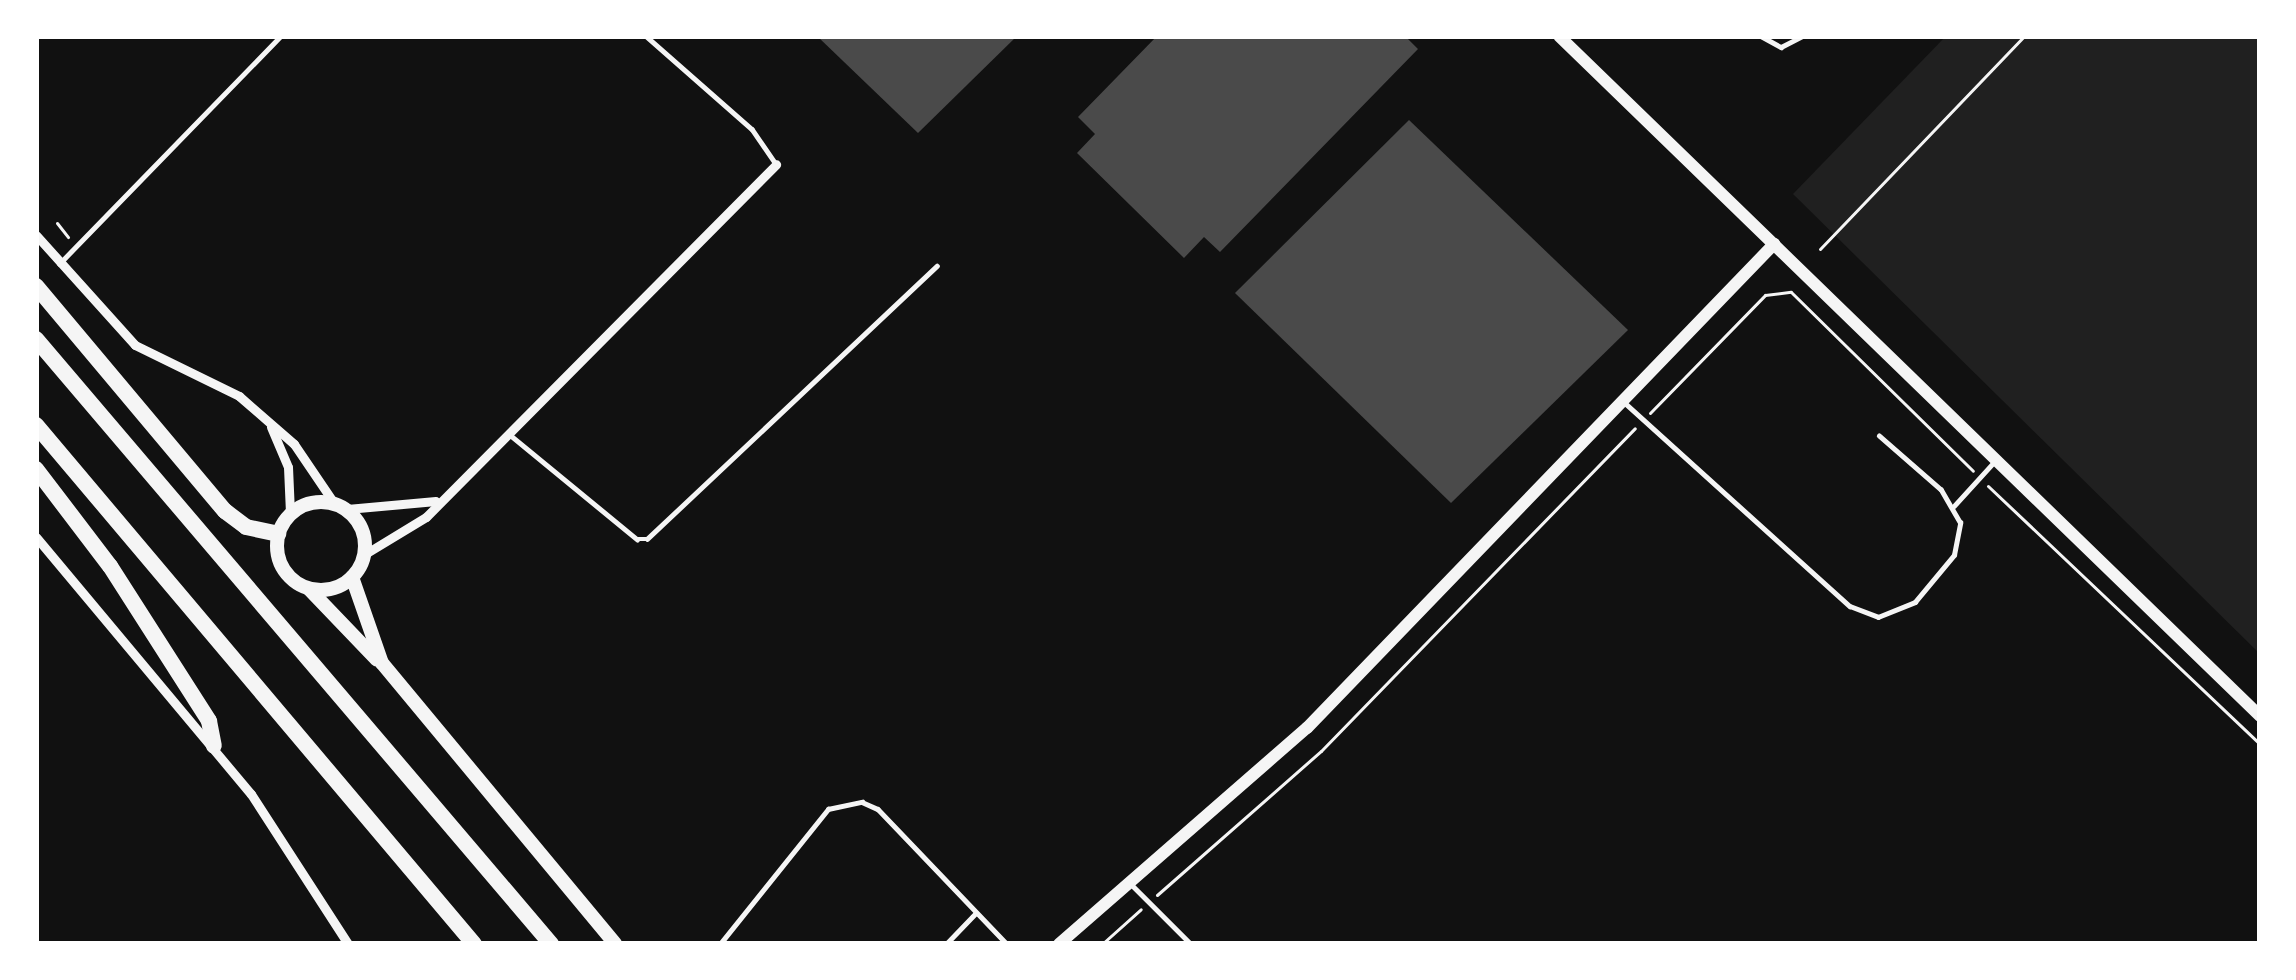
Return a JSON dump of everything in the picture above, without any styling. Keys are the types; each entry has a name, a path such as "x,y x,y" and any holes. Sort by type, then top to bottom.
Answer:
{"highway":[{"path":"36,286 235,521 278,533"},
{"path":"36,339 550,944"},
{"path":"36,425 474,944"},
{"path":"36,469 152,632 209,722 214,746"}],"main road":[{"path":"382,663 352,577 364,554 362,529 340,506 311,502 290,513 278,533 279,561 382,663 615,944"},
{"path":"309,589 352,577"}],"street":[{"path":"1559,36 2260,716"},
{"path":"364,554 426,517 776,164"},
{"path":"36,235 135,345 202,374 269,422 340,506 438,500"},
{"path":"1059,944 1307,728 1774,244"},
{"path":"269,422 288,467 290,513"},
{"path":"36,537 196,735 214,746 320,890 348,944"}],"lane":[{"path":"59,264 281,36"},
{"path":"646,36 752,129 776,164"},
{"path":"1761,36 1781,47 1803,36"},
{"path":"508,434 647,539 937,266"},
{"path":"1621,400 1862,614 1898,613 1916,602 1954,555 1960,523 1954,506 1879,436"},
{"path":"1954,506 1995,461"},
{"path":"720,944 828,809 846,802 878,809 1007,944"},
{"path":"1130,883 1191,944"},
{"path":"946,944 976,912"}],"path":[{"path":"1820,249 2024,36"},
{"path":"57,223 70,239"},
{"path":"1102,944 1321,751 1765,295 1791,292 2260,744"}],"shaded area":[{"path":"1946,36 2260,36 2260,654 1793,194"}],"building":[{"path":"817,36 1017,36 918,133"},
{"path":"1157,36 1405,36 1418,49 1220,252 1204,237 1184,258 1077,153 1095,134 1078,117"},
{"path":"1409,120 1628,330 1451,503 1235,293"}]}
